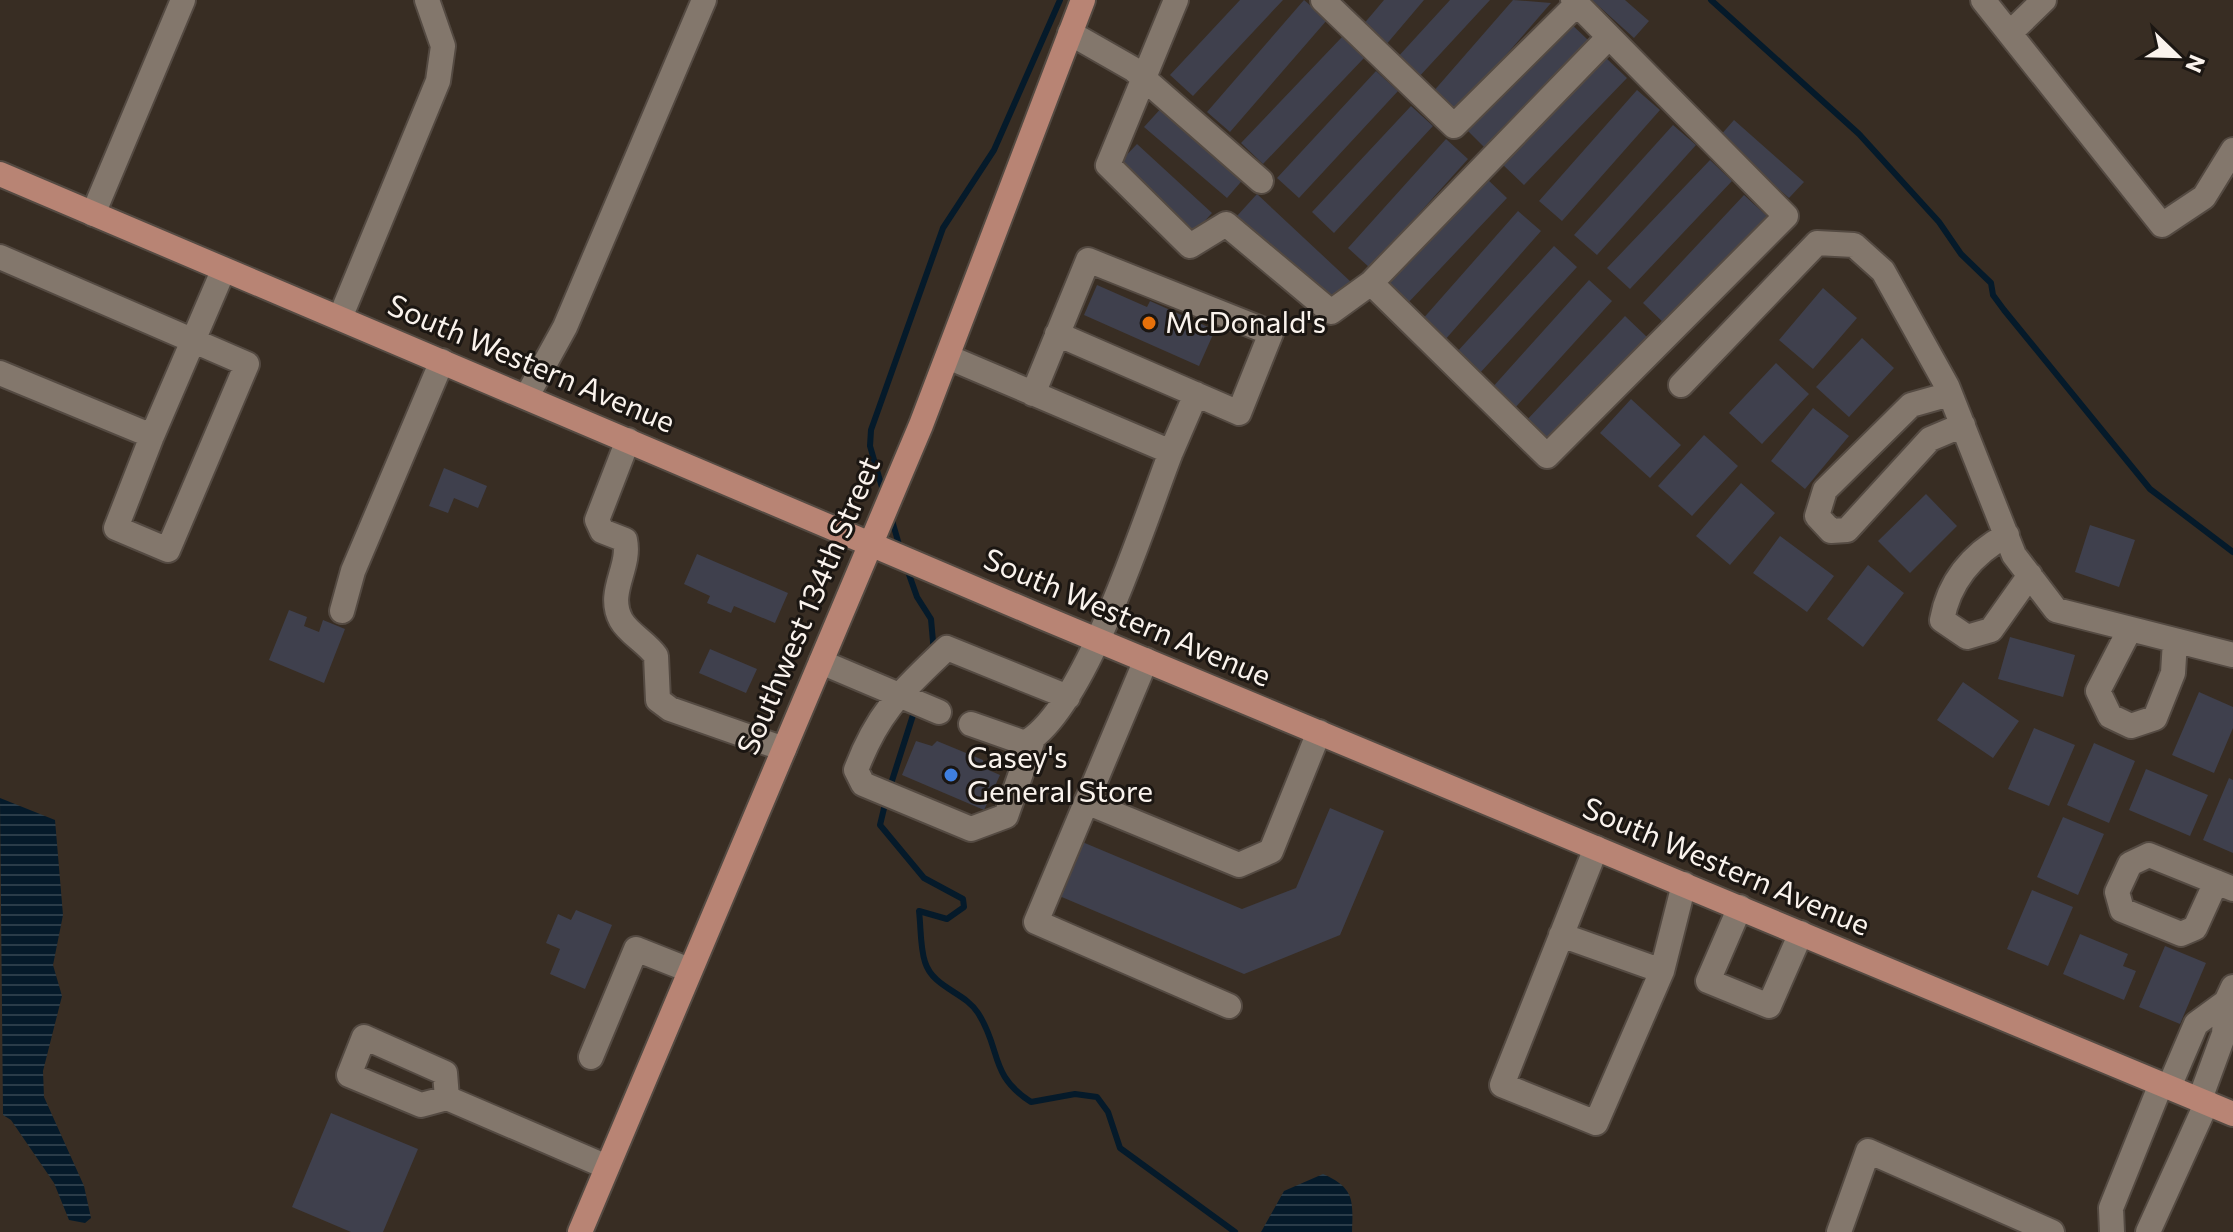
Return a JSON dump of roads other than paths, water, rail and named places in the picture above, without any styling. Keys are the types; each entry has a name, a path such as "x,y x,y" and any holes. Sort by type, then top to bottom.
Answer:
{"main road":[{"name":"Southwest 134th Street","path":"580,1232 948,357 1083,0"},
{"name":"South Western Avenue","path":"0,174 871,545 2233,1114"}],"street":[{"path":"93,214 183,0"},
{"path":"340,318 438,81 443,46 427,0"},
{"path":"527,396 565,327 704,0"},
{"path":"1176,0 1108,165 1190,246 1226,224 1331,312 1371,283 1608,38"},
{"path":"1323,0 1454,126 1575,2 1786,216 1547,456 1371,283"},
{"path":"1983,0 2162,225 2204,197 2233,150"},
{"path":"2011,32 2044,0"},
{"path":"1070,33 1144,78 1261,181"},
{"path":"1681,385 1817,243 1854,245 1883,271 1950,394 2014,555 2056,610 2233,655"},
{"path":"0,257 193,342 247,364 168,550 116,528 152,436 193,342 223,271"},
{"path":"1033,394 1057,334 1088,260 1271,333 1239,413 1057,334"},
{"path":"948,357 1171,452"},
{"path":"342,611 353,571 442,361"},
{"path":"0,394 11,378 152,436"},
{"path":"1068,697 947,648 898,695 871,730 856,770 863,784 971,829 1006,816 1033,739 1068,697 1097,640 1196,394"},
{"path":"1950,394 1911,405 1825,490 1817,516 1831,531 1847,530 1930,439 1963,425"},
{"path":"628,440 597,520 602,531 625,540 627,551 614,597 622,621 656,656 658,700 670,709 784,749"},
{"path":"2007,535 1982,548 1947,593 1942,620 1967,637 1991,630 2030,575"},
{"path":"2129,631 2098,691 2110,716 2131,726 2155,718 2173,673 2175,641"},
{"path":"1146,660 1036,922 1229,1006"},
{"path":"821,662 939,712"},
{"path":"971,724 1018,743 1033,739"},
{"path":"1086,802 1239,865 1271,851 1319,732"},
{"path":"1596,848 1502,1085 1596,1123 1662,971 1684,884"},
{"path":"1740,907 1708,981 1769,1006 1801,933"},
{"path":"1561,935 1662,971"},
{"path":"591,1057 636,949 689,970"},
{"path":"2112,1232 2111,1208 2165,1085 2196,1024 2229,994"},
{"path":"2148,1232 2203,1101 2224,1034 2229,994"},
{"path":"447,1098 607,1167"},
{"path":"1839,1232 1868,1151 2052,1232"}],"water":[{"path":"0,798 55,820 63,915 53,965 62,996 43,1071 44,1097 84,1186 91,1218 85,1223 69,1220 54,1183 11,1120 3,1115"},
{"path":"1323,1174 1347,1190 1352,1204 1352,1232 1261,1232 1284,1191"}],"waterway":[{"path":"883,491 870,446 871,430 943,228 994,150 1060,0"},
{"path":"1711,0 1859,134 1939,222 1961,254 1991,283 1993,295 2004,310 2150,489 2233,552"},
{"path":"891,517 900,548"},
{"path":"906,566 917,597 931,619 934,653"},
{"path":"889,790 915,709"},
{"path":"886,800 880,825 924,878 963,899 964,907 947,919 919,911 923,956 935,978 978,1013 1008,1081 1031,1102 1075,1094 1097,1097 1108,1112 1120,1148 1235,1232"}],"place":[{"name":"McDonald's","path":"1149,323"},
{"name":"Casey's General Store","path":"951,775"}]}
